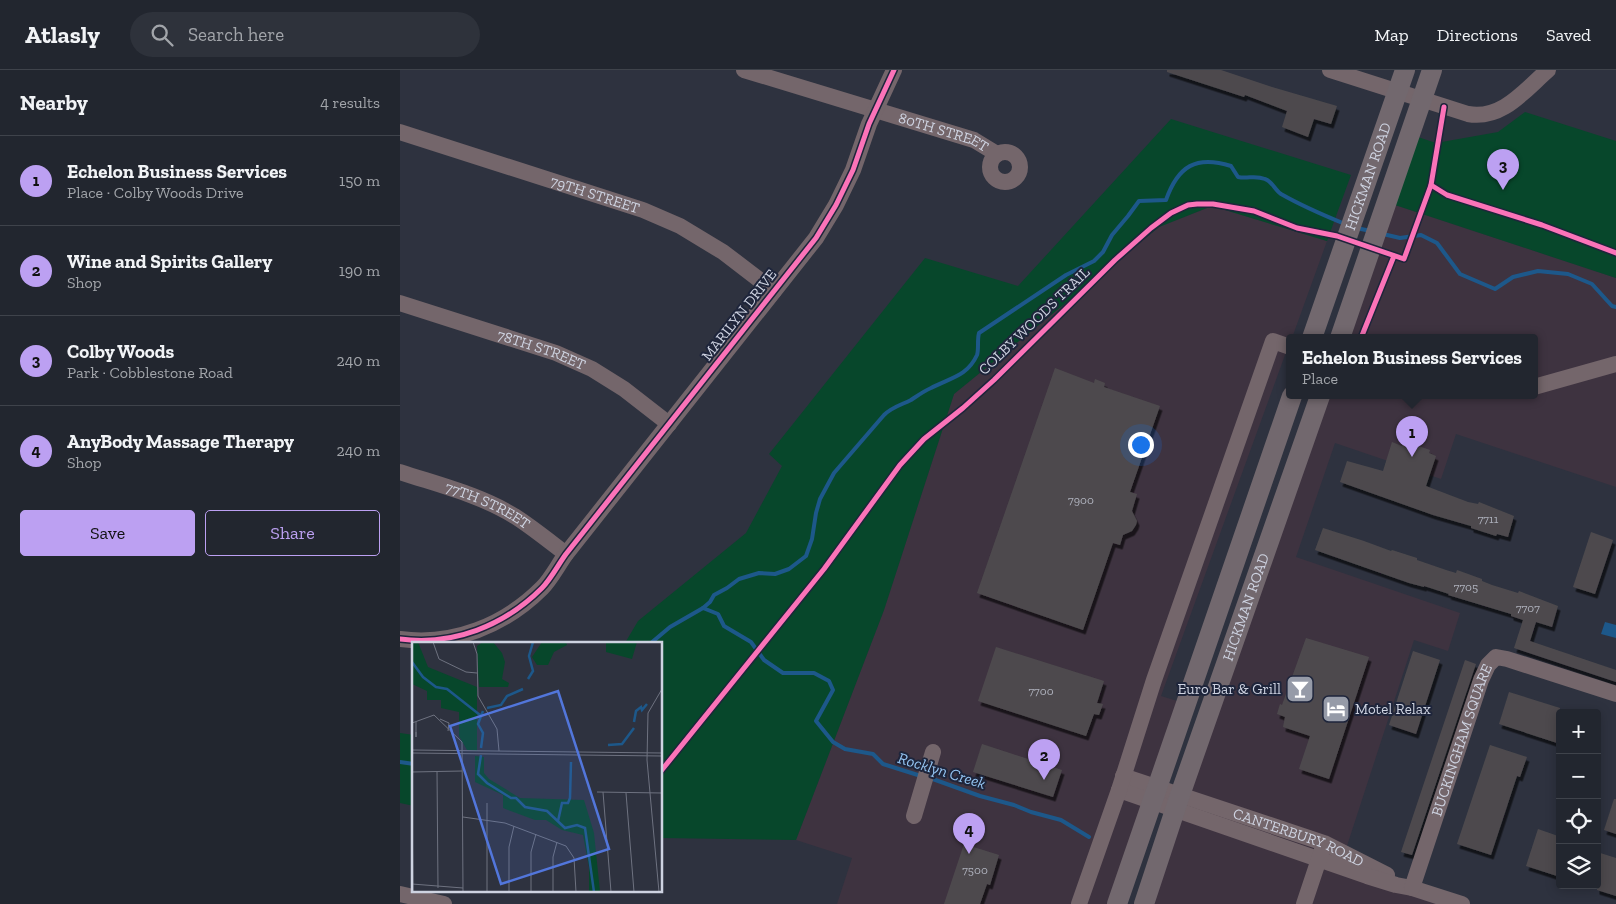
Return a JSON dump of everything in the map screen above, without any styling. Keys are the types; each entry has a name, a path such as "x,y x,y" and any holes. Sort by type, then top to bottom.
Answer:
{"main road":[{"name":"HICKMAN ROAD","path":"1313,334 1404,70"},
{"name":"HICKMAN ROAD","path":"1341,334 1432,70"},
{"name":"HICKMAN ROAD","path":"1118,904 1291,399"},
{"name":"HICKMAN ROAD","path":"1144,904 1319,399"}],"street":[{"name":"80TH STREET","path":"744,70 974,140 997,154"},
{"name":"MARILYN DRIVE","path":"400,639 417,641 451,638 485,628 515,612 543,587 566,554 816,238 836,205 853,170 875,111 894,70"},
{"path":"1330,70 1477,116 1495,113 1507,106 1548,70"},
{"name":"79TH STREET","path":"400,132 643,210 680,226 723,252 774,291"},
{"name":"78TH STREET","path":"400,303 556,353 592,370 624,389 669,424"},
{"path":"1078,904 1273,341 1286,346"},
{"path":"1538,386 1616,364"},
{"name":"77TH STREET","path":"400,472 469,494 493,504 516,517 566,554"},
{"name":"BUCKINGHAM SQUARE","path":"1412,888 1481,680 1491,660 1496,657 1507,659 1616,694"},
{"path":"914,816 931,758"},
{"name":"CANTERBURY ROAD","path":"1121,783 1321,851 1412,888 1462,904"},
{"path":"1304,904 1321,851"},
{"path":"400,894 444,904"}],"shaded area":[{"path":"1386,202 1616,278 1616,487 1456,434 1441,479 1335,443 1296,557 1460,613 1448,651 1414,640 1345,852 1412,888 1462,904 1144,904 1319,399 1538,399 1538,334 1341,334"},
{"path":"1212,206 1327,241 1293,334 1286,334 1286,352 1161,696 1187,704 1117,904 837,904 852,858 796,840 884,610 954,394 1159,227"}],"green space":[{"path":"1525,112 1616,141 1616,278 1386,202 1409,134 1436,143 1498,132"},
{"path":"1171,119 1351,175 1327,241 1212,206 1159,227 954,394 884,610 796,840 662,838 662,642 626,642 638,621 746,533 782,466 769,454 925,258 1018,286"},
{"path":"400,733 412,735 412,806 400,803"}],"water":[{"path":"1605,622 1616,625 1616,638 1601,634"}],"building":[{"path":"1167,70 1221,70 1337,106 1331,124 1314,119 1308,137 1282,127 1287,111 1245,95 1244,97 1167,72"},
{"path":"1055,368 1094,383 1095,379 1105,383 1104,387 1160,406 1130,492 1137,494 1132,511 1137,521 1136,525 1132,531 1123,535 1120,545 1113,543 1083,630 977,593"},
{"path":"1404,441 1430,450 1429,453 1436,456 1426,486 1468,502 1478,504 1479,502 1514,516 1508,537 1497,534 1496,536 1471,528 1471,526 1433,515 1340,482 1347,461 1383,471 1392,442 1402,446"},
{"path":"1323,528 1417,558 1417,560 1446,570 1456,573 1457,570 1482,579 1482,581 1492,585 1518,593 1519,591 1558,606 1552,627 1536,622 1530,641 1616,670 1616,682 1514,648 1523,620 1511,616 1511,614 1409,583 1315,550"},
{"path":"1591,532 1613,540 1595,594 1573,587"},
{"name":"Motel Relax","path":"1306,638 1369,657 1329,779 1299,769 1310,736 1283,727 1285,717 1277,714"},
{"path":"996,647 1104,681 1097,703 1103,704 1099,715 1094,714 1086,736 978,701"},
{"path":"1413,651 1440,660 1416,734 1389,725"},
{"path":"1465,660 1476,664 1412,855 1401,852"},
{"path":"1509,692 1560,708 1556,709 1556,743 1499,724"},
{"path":"982,744 1062,770 1053,797 973,772"},
{"path":"1490,745 1527,757 1520,777 1517,776 1491,855 1457,844"},
{"path":"1614,799 1616,799 1616,834 1604,830"},
{"path":"1538,829 1556,835 1556,876 1526,866"},
{"path":"964,844 999,855 990,885 987,884 980,904 944,904"},
{"path":"1601,853 1616,858 1616,896 1597,890 1601,889"}],"waterway":[{"path":"652,642 670,627 703,608 714,595 739,579 759,573 775,574 789,569 806,556 812,539 820,499 834,473 884,415 893,408 957,376 968,368 977,355 979,333 1066,275 1094,261 1103,252 1112,235 1139,201 1166,200 1176,179 1190,166 1208,162 1231,166 1238,177 1258,177 1267,180 1281,194 1345,224"},
{"path":"1356,228 1371,231"},
{"path":"1383,234 1400,238 1421,235 1437,243 1460,274 1495,289 1513,277 1538,271 1568,274 1592,284 1612,306 1616,307"},
{"name":"Rocklyn Creek","path":"703,608 718,614 724,626 751,642 764,660 783,673 814,673 829,681 833,690 816,721 833,742 845,749 873,754 883,764 921,776"},
{"path":"400,762 412,764"},
{"name":"Rocklyn Creek","path":"930,778 980,796 1061,820 1089,837"}],"cycle path":[{"path":"400,639 439,639 477,630 511,613 545,584 566,554 816,238 836,205 853,170 869,124 894,70"},
{"name":"COLBY WOODS TRAIL","path":"662,770 824,569 900,465 924,439 994,380 1115,260 1151,228 1171,213 1188,205 1213,204 1254,211 1297,228 1337,236 1404,259 1431,185 1444,107"},
{"path":"1431,185 1447,195 1542,225 1616,253"},
{"path":"1363,334 1394,256"}],"place":[{"name":"Colby Woods","path":"1503,190"},
{"name":"Echelon Business Services","path":"1412,457"},
{"name":"Euro Bar & Grill","path":"1300,689"},
{"name":"Motel Relax","path":"1336,709"},
{"name":"Wine and Spirits Gallery","path":"1044,780"},
{"name":"AnyBody Massage Therapy","path":"969,854"}]}
